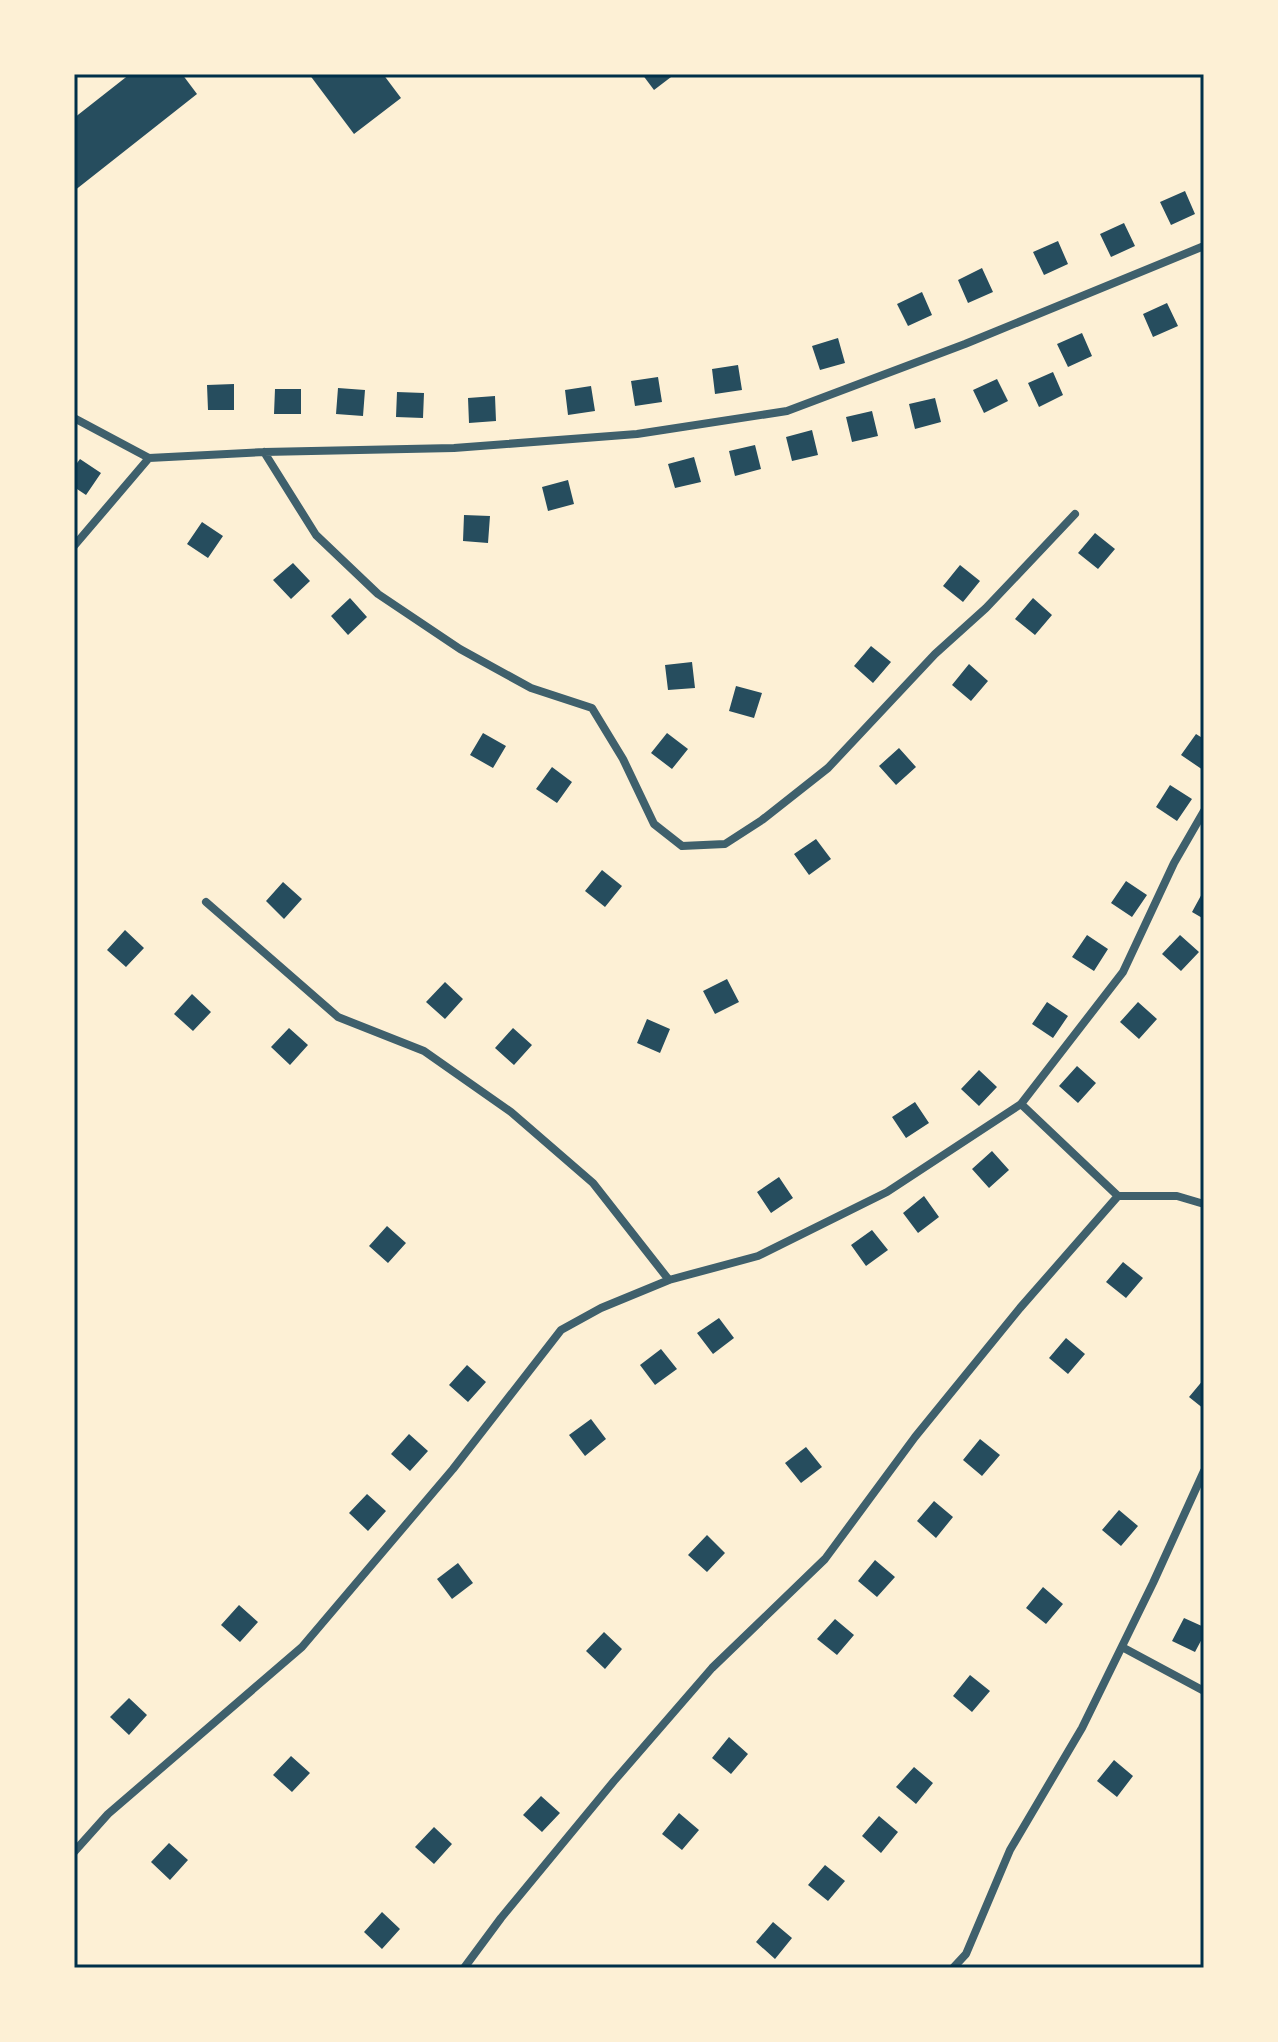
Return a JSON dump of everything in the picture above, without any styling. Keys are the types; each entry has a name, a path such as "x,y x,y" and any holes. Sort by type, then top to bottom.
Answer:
{"street":[{"path":"74,418 149,458 454,448 637,434 787,411 965,344 1204,246"},
{"path":"264,452 316,535 378,594 460,649 531,688 592,708 623,759 654,824 682,846 725,844 762,820 828,768 935,654 986,608 1075,514"},
{"path":"74,546 149,458"},
{"path":"74,1852 108,1814 302,1647 453,1469 561,1330 601,1308 669,1280 758,1256 901,1183 1021,1104 1123,972 1174,863 1204,811"},
{"path":"206,902 338,1017 424,1051 511,1112 593,1183 669,1280"},
{"path":"1021,1104 1118,1196 1177,1196 1204,1204"},
{"path":"464,1968 557,1849 712,1668 825,1559 915,1437 1020,1308 1118,1196"},
{"path":"953,1968 966,1954 1010,1850 1082,1728 1204,1471"},
{"path":"1122,1647 1204,1691"}],"building":[{"path":"130,74 182,74 197,94 74,191 74,118"},
{"path":"309,74 383,74 401,98 354,134"},
{"path":"642,74 675,74 654,90"},
{"path":"1185,191 1195,214 1171,225 1160,202"},
{"path":"1124,223 1135,246 1111,257 1100,234"},
{"path":"1058,241 1068,264 1044,275 1033,252"},
{"path":"982,268 993,292 968,303 958,280"},
{"path":"922,292 932,315 908,326 897,304"},
{"path":"1167,303 1178,326 1153,337 1143,314"},
{"path":"1082,333 1092,356 1068,367 1057,344"},
{"path":"838,338 845,363 820,370 812,346"},
{"path":"738,365 742,390 715,394 712,369"},
{"path":"1053,372 1063,395 1039,407 1028,383"},
{"path":"658,377 662,402 635,406 631,381"},
{"path":"997,379 1008,401 984,413 973,390"},
{"path":"234,384 234,410 208,410 207,385"},
{"path":"591,386 595,411 568,415 565,390"},
{"path":"338,388 365,390 363,416 336,414"},
{"path":"275,389 301,389 301,414 274,414"},
{"path":"397,392 424,393 423,418 396,417"},
{"path":"495,396 496,421 469,423 468,398"},
{"path":"935,398 941,422 915,429 909,404"},
{"path":"872,411 878,436 852,442 846,417"},
{"path":"812,430 818,455 792,461 786,437"},
{"path":"755,445 761,469 735,476 729,451"},
{"path":"694,457 701,482 675,488 668,464"},
{"path":"80,459 101,473 86,495 74,487 74,467"},
{"path":"568,480 574,504 548,511 542,487"},
{"path":"464,515 490,516 488,543 463,541"},
{"path":"202,522 223,536 208,558 187,544"},
{"path":"1095,533 1115,549 1098,569 1078,553"},
{"path":"293,563 310,581 291,599 273,580"},
{"path":"960,565 980,581 963,602 943,586"},
{"path":"350,598 367,617 348,635 331,616"},
{"path":"1033,598 1052,615 1035,635 1015,619"},
{"path":"871,646 891,662 873,683 854,666"},
{"path":"692,662 695,688 668,690 665,665"},
{"path":"969,664 988,681 971,701 952,685"},
{"path":"736,686 762,693 754,718 729,711"},
{"path":"483,733 506,746 493,768 470,755"},
{"path":"667,733 688,749 672,769 651,753"},
{"path":"1196,734 1204,739 1203,770 1181,755"},
{"path":"899,748 916,767 896,785 879,766"},
{"path":"552,767 572,782 557,803 536,789"},
{"path":"1170,785 1192,799 1177,821 1156,807"},
{"path":"816,839 831,859 809,875 794,854"},
{"path":"602,870 622,886 605,907 585,891"},
{"path":"1126,881 1147,895 1132,917 1111,903"},
{"path":"283,882 302,899 284,919 266,901"},
{"path":"1204,890 1204,919 1192,912"},
{"path":"125,930 144,948 126,967 107,950"},
{"path":"1087,935 1108,949 1094,971 1072,957"},
{"path":"1180,935 1199,952 1181,971 1162,954"},
{"path":"727,979 739,1002 715,1014 703,991"},
{"path":"445,982 463,999 445,1019 426,1002"},
{"path":"192,994 211,1012 193,1031 174,1014"},
{"path":"1047,1002 1068,1016 1053,1038 1032,1024"},
{"path":"1138,1002 1157,1019 1139,1039 1120,1022"},
{"path":"647,1019 670,1029 660,1053 637,1043"},
{"path":"289,1028 308,1045 290,1065 271,1047"},
{"path":"513,1028 532,1045 514,1065 495,1048"},
{"path":"1077,1066 1096,1083 1078,1103 1059,1086"},
{"path":"979,1070 997,1087 979,1106 961,1089"},
{"path":"915,1102 929,1123 906,1138 892,1117"},
{"path":"992,1151 1009,1170 989,1188 972,1169"},
{"path":"779,1177 793,1198 771,1213 757,1192"},
{"path":"924,1196 939,1217 918,1233 903,1213"},
{"path":"387,1226 406,1243 388,1263 369,1246"},
{"path":"872,1230 888,1250 866,1266 851,1245"},
{"path":"1123,1262 1143,1278 1126,1298 1106,1282"},
{"path":"719,1318 734,1338 713,1354 697,1333"},
{"path":"1066,1338 1085,1354 1068,1374 1049,1358"},
{"path":"661,1349 677,1369 655,1385 640,1365"},
{"path":"467,1365 486,1382 468,1402 449,1385"},
{"path":"1204,1379 1204,1409 1189,1397"},
{"path":"591,1419 606,1439 585,1456 569,1435"},
{"path":"409,1434 428,1451 410,1471 391,1454"},
{"path":"980,1439 1000,1455 982,1476 963,1460"},
{"path":"806,1447 822,1467 801,1483 785,1463"},
{"path":"367,1494 386,1511 368,1531 349,1513"},
{"path":"934,1501 953,1517 936,1538 917,1521"},
{"path":"1119,1510 1138,1526 1121,1546 1102,1530"},
{"path":"707,1535 725,1553 707,1572 688,1555"},
{"path":"875,1560 895,1577 877,1597 858,1581"},
{"path":"458,1563 473,1583 452,1599 437,1579"},
{"path":"1043,1587 1063,1604 1046,1624 1026,1608"},
{"path":"239,1605 258,1622 240,1642 221,1625"},
{"path":"1184,1618 1204,1627 1204,1635 1195,1652 1172,1641"},
{"path":"835,1619 854,1635 837,1655 817,1639"},
{"path":"604,1632 622,1649 605,1669 586,1651"},
{"path":"970,1675 990,1691 972,1712 953,1696"},
{"path":"129,1698 147,1715 129,1735 110,1717"},
{"path":"729,1737 748,1754 731,1774 712,1758"},
{"path":"291,1756 310,1773 292,1792 273,1775"},
{"path":"1114,1760 1133,1776 1117,1797 1097,1781"},
{"path":"914,1767 933,1783 916,1804 896,1787"},
{"path":"541,1796 560,1813 542,1832 523,1815"},
{"path":"679,1813 699,1830 682,1850 662,1834"},
{"path":"879,1816 898,1832 881,1853 862,1836"},
{"path":"434,1827 452,1844 434,1864 415,1847"},
{"path":"169,1843 188,1860 170,1880 151,1862"},
{"path":"825,1865 845,1881 828,1901 808,1885"},
{"path":"382,1912 400,1929 382,1949 364,1932"},
{"path":"773,1922 792,1938 775,1959 756,1942"}]}
